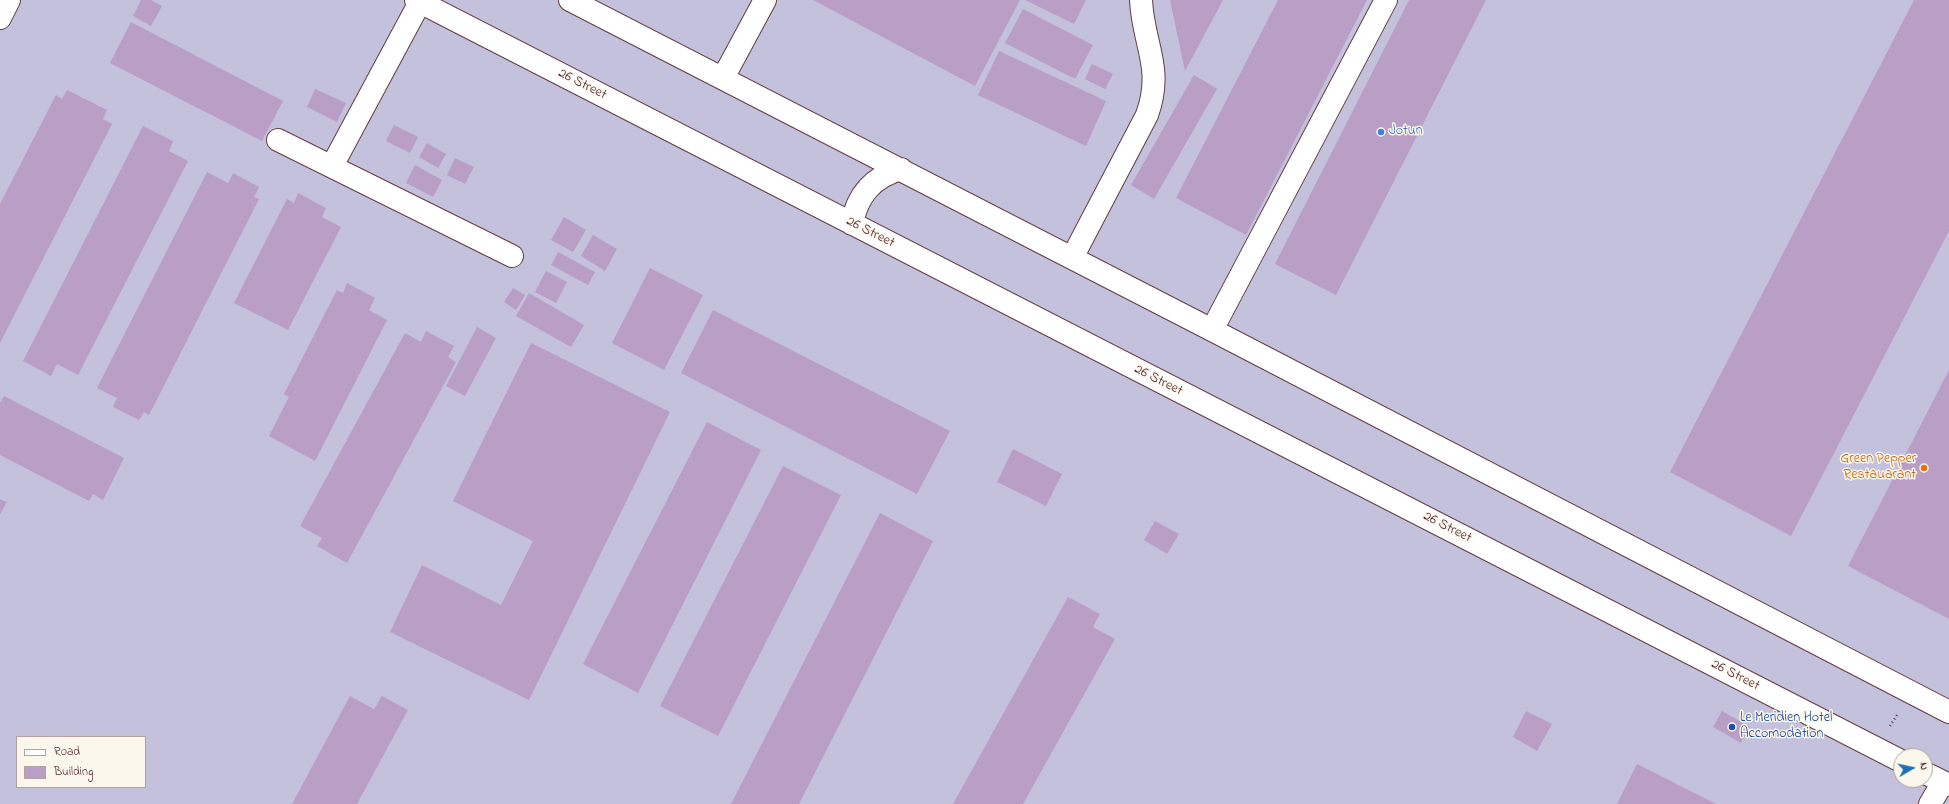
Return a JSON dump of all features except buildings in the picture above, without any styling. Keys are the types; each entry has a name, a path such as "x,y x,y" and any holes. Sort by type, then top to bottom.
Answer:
{"street":[{"path":"0,18 9,0"},
{"path":"570,0 901,169 1949,712"},
{"path":"723,78 764,0"},
{"path":"1072,258 1147,115 1152,102 1155,75 1140,0"},
{"path":"1212,330 1386,0"},
{"path":"332,166 418,1"},
{"name":"26 Street","path":"418,1 1893,757"},
{"path":"278,140 512,256"},
{"path":"852,224 854,211 867,188 877,179 888,173 901,169"},
{"path":"1930,804 1939,780"}],"path":[{"path":"1878,749 1909,691"}],"shaded area":[{"path":"0,0 1949,0 1949,804 0,804"}],"place":[{"name":"Jotun","path":"1381,132"},
{"name":"Green Pepper Restauarant","path":"1924,468"},
{"name":"Le Meridien Hotel Accomodation","path":"1732,727"}]}
